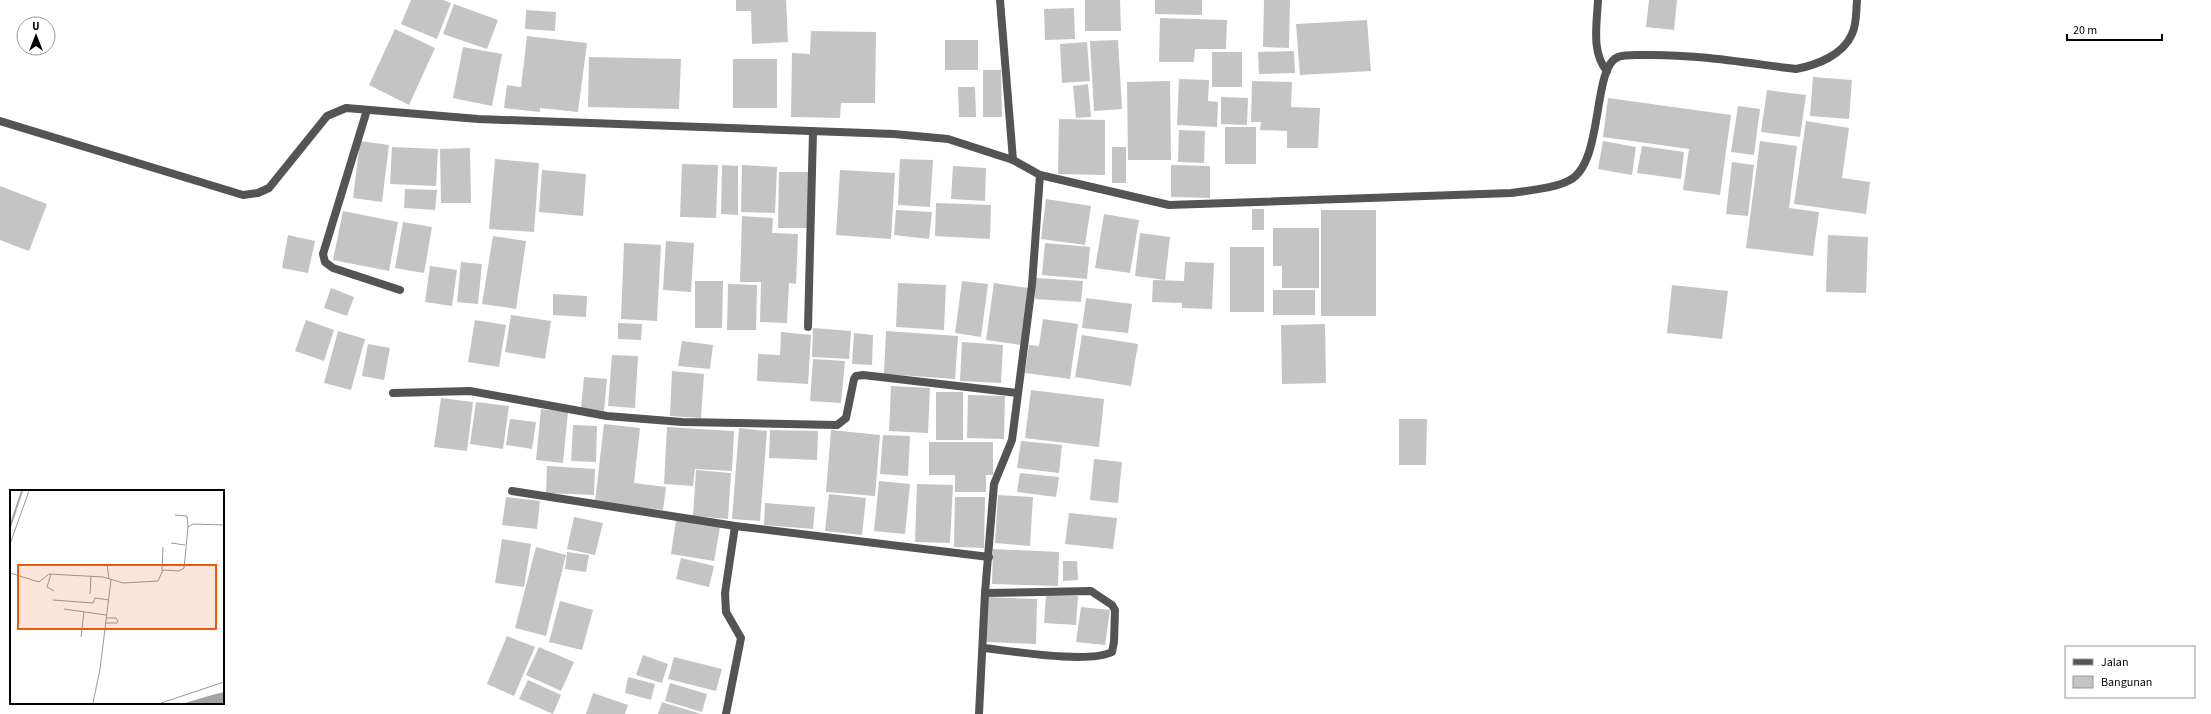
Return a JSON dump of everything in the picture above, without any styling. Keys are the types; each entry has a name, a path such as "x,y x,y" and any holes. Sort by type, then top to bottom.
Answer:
{"street":[{"path":"1000,0 1013,160"},
{"path":"1598,0 1597,53 1602,65 1607,71"},
{"path":"0,121 243,195 258,193 269,188 327,116 346,108 478,119 894,134 948,139 1013,160 1040,175 1169,205 1511,193 1559,185 1572,179 1584,166 1590,148 1607,71 1611,62 1617,57 1625,55 1664,55 1796,69 1811,66 1824,61 1845,44 1852,34 1857,0"},
{"path":"368,110 323,254 325,262 333,268 400,290"},
{"path":"808,327 813,132"},
{"path":"979,714 985,593 994,484 1012,440 1032,286 1040,175"},
{"path":"393,393 470,391 607,416 682,422 837,425 846,418 854,379 856,376 863,375 1018,393"},
{"path":"512,491 735,526 989,557"},
{"path":"726,714 741,638 726,612 725,592 735,526"},
{"path":"983,648 1086,657 1104,655 1112,652 1116,624 1115,610 1112,605 1091,592 985,593"}],"building":[{"path":"411,0 443,0 451,3 437,39 401,24"},
{"path":"736,0 786,0 788,42 752,44 751,11 736,11"},
{"path":"1085,0 1120,0 1121,31 1085,31"},
{"path":"1155,0 1202,0 1202,15 1155,14"},
{"path":"1264,0 1290,0 1289,48 1263,47"},
{"path":"1649,0 1677,0 1674,30 1646,27"},
{"path":"454,4 498,20 487,49 443,34"},
{"path":"1074,8 1075,39 1045,40 1044,9"},
{"path":"526,10 556,12 555,31 525,29"},
{"path":"1160,18 1227,20 1226,49 1195,49 1194,62 1159,62"},
{"path":"1367,20 1371,71 1300,75 1296,24"},
{"path":"395,29 435,48 409,105 369,85"},
{"path":"811,31 876,32 875,103 841,103 840,118 791,117 792,53 810,54"},
{"path":"527,36 587,43 578,112 540,108 540,112 504,108 507,85 521,87"},
{"path":"945,40 978,40 978,70 945,70"},
{"path":"1118,40 1122,109 1094,111 1090,41"},
{"path":"1087,42 1090,81 1062,83 1060,44"},
{"path":"463,47 502,54 492,106 453,98"},
{"path":"1294,51 1295,73 1259,74 1258,52"},
{"path":"1212,52 1242,52 1242,87 1212,87"},
{"path":"589,57 681,59 679,109 588,107"},
{"path":"733,59 777,59 777,108 733,108"},
{"path":"983,70 1001,70 1002,117 983,117"},
{"path":"1813,77 1852,80 1849,119 1810,116"},
{"path":"1179,79 1209,80 1208,101 1218,102 1217,127 1177,125"},
{"path":"1170,81 1171,160 1128,160 1127,82"},
{"path":"1252,81 1292,82 1291,107 1320,108 1318,148 1287,148 1287,131 1260,130 1261,122 1251,122"},
{"path":"1088,84 1091,117 1076,118 1073,86"},
{"path":"958,87 975,87 976,117 959,117"},
{"path":"1767,90 1806,95 1800,137 1761,132"},
{"path":"1221,97 1248,98 1247,125 1221,124"},
{"path":"1608,98 1731,115 1720,195 1683,190 1689,149 1603,137"},
{"path":"1738,106 1760,109 1754,155 1731,152"},
{"path":"1059,119 1105,120 1105,175 1058,174"},
{"path":"1806,121 1849,128 1842,178 1870,182 1866,214 1794,204"},
{"path":"1225,127 1256,127 1256,164 1225,164"},
{"path":"1179,130 1205,131 1204,163 1178,162"},
{"path":"360,141 389,145 382,202 353,198"},
{"path":"1603,141 1636,147 1632,175 1598,169"},
{"path":"1760,141 1797,146 1789,208 1819,212 1813,256 1746,248"},
{"path":"1642,146 1684,152 1681,179 1637,173"},
{"path":"392,147 438,149 436,186 390,184"},
{"path":"1112,147 1126,147 1126,183 1112,183"},
{"path":"470,148 471,203 441,203 440,149"},
{"path":"495,159 539,163 534,232 489,229"},
{"path":"900,159 933,160 930,207 898,205"},
{"path":"1732,162 1754,165 1748,216 1726,214"},
{"path":"682,164 718,165 716,218 680,217"},
{"path":"722,165 738,166 738,215 721,214"},
{"path":"742,165 777,167 775,213 741,212"},
{"path":"1171,165 1210,166 1210,198 1171,197"},
{"path":"953,166 986,168 985,201 951,199"},
{"path":"542,170 586,174 583,216 539,212"},
{"path":"840,170 895,173 891,239 836,235"},
{"path":"779,172 809,172 808,228 778,228"},
{"path":"0,186 47,204 29,251 0,240"},
{"path":"405,189 437,190 435,210 404,208"},
{"path":"1046,199 1091,206 1085,245 1041,239"},
{"path":"936,203 991,205 990,239 935,236"},
{"path":"1252,209 1264,209 1264,230 1252,230"},
{"path":"896,210 932,212 929,239 894,235"},
{"path":"1321,210 1376,210 1376,316 1321,316"},
{"path":"343,211 398,222 389,271 333,260"},
{"path":"1104,214 1139,220 1130,273 1095,268"},
{"path":"742,216 773,218 772,233 798,234 796,284 789,283 787,323 760,322 761,282 740,282"},
{"path":"403,222 432,227 424,273 395,268"},
{"path":"1273,228 1319,228 1319,288 1282,288 1282,266 1273,266"},
{"path":"1140,233 1170,237 1165,280 1135,276"},
{"path":"288,235 315,241 308,273 282,268"},
{"path":"1828,235 1868,237 1866,293 1826,292"},
{"path":"493,236 526,241 516,309 482,304"},
{"path":"666,241 694,243 691,292 663,290"},
{"path":"624,243 661,245 657,321 621,319"},
{"path":"1045,243 1090,247 1087,279 1042,275"},
{"path":"1230,247 1264,247 1264,312 1230,312"},
{"path":"461,262 482,264 478,304 457,302"},
{"path":"1185,262 1214,263 1212,309 1182,308 1182,303 1152,302 1153,280 1184,281"},
{"path":"430,266 457,270 452,306 425,302"},
{"path":"1036,278 1083,281 1081,302 1035,299"},
{"path":"695,281 723,281 722,328 695,328"},
{"path":"962,281 988,284 981,337 955,333"},
{"path":"898,283 946,285 944,330 896,327"},
{"path":"994,283 1028,288 1021,345 986,340"},
{"path":"728,284 757,285 756,330 727,330"},
{"path":"1672,285 1728,291 1722,339 1667,333"},
{"path":"331,288 354,297 347,316 324,308"},
{"path":"1273,290 1315,290 1315,315 1273,315"},
{"path":"553,294 587,296 586,317 553,315"},
{"path":"1086,298 1132,304 1128,333 1082,328"},
{"path":"511,315 551,321 545,359 505,352"},
{"path":"1043,319 1078,324 1070,379 1025,373 1029,345 1039,346"},
{"path":"306,320 334,330 324,361 295,351"},
{"path":"475,320 506,325 499,367 468,362"},
{"path":"618,323 642,324 641,340 618,339"},
{"path":"1325,324 1326,383 1282,384 1281,325"},
{"path":"813,328 851,331 849,359 812,357"},
{"path":"338,331 365,339 351,390 324,383"},
{"path":"886,331 958,336 955,379 884,374"},
{"path":"781,332 811,335 808,384 757,381 758,354 780,355"},
{"path":"854,333 873,335 872,365 852,364"},
{"path":"1082,335 1138,344 1131,386 1075,377"},
{"path":"682,341 713,345 710,369 678,366"},
{"path":"962,342 1003,345 1001,383 960,381"},
{"path":"368,344 390,348 384,380 362,376"},
{"path":"612,355 638,356 635,408 608,406"},
{"path":"813,359 845,361 841,403 810,401"},
{"path":"672,371 704,374 701,418 670,416"},
{"path":"584,377 607,379 604,411 581,408"},
{"path":"891,386 930,388 928,433 889,431"},
{"path":"1031,390 1104,399 1099,447 1025,438"},
{"path":"936,392 963,392 963,440 936,440"},
{"path":"968,395 1005,396 1004,439 967,438"},
{"path":"441,398 473,402 467,451 434,447"},
{"path":"476,402 509,406 503,449 470,444"},
{"path":"541,409 568,412 563,463 536,460"},
{"path":"510,419 536,422 532,449 506,445"},
{"path":"1399,419 1427,419 1426,465 1399,465"},
{"path":"604,424 640,428 634,483 666,487 663,510 595,502"},
{"path":"573,425 597,426 596,462 571,461"},
{"path":"667,427 734,431 732,471 695,469 693,486 664,484"},
{"path":"739,428 767,431 760,521 732,519"},
{"path":"770,430 818,431 817,460 769,458"},
{"path":"831,430 880,435 875,496 826,492"},
{"path":"883,435 910,436 908,476 880,474"},
{"path":"1021,441 1062,445 1059,473 1017,468"},
{"path":"929,442 993,442 993,475 986,475 986,492 955,492 955,475 929,475"},
{"path":"1094,459 1122,462 1118,503 1090,500"},
{"path":"547,466 595,469 594,495 546,493"},
{"path":"696,470 731,473 728,519 693,516"},
{"path":"1020,473 1059,477 1056,497 1017,492"},
{"path":"879,481 910,484 905,534 874,531"},
{"path":"917,484 953,485 950,543 915,542"},
{"path":"829,494 866,498 862,535 825,531"},
{"path":"998,495 1033,497 1030,546 995,543"},
{"path":"506,497 540,501 537,529 502,525"},
{"path":"955,497 985,497 984,548 954,547"},
{"path":"765,503 815,507 813,529 764,525"},
{"path":"1069,513 1117,518 1113,549 1065,544"},
{"path":"574,517 603,523 595,555 567,549"},
{"path":"676,520 720,527 714,561 671,554"},
{"path":"502,539 531,544 524,587 495,583"},
{"path":"536,547 566,555 546,636 515,628"},
{"path":"993,549 1059,552 1058,586 992,584"},
{"path":"567,552 589,555 586,572 565,569"},
{"path":"681,558 714,566 709,587 676,579"},
{"path":"1063,561 1077,561 1078,580 1063,581"},
{"path":"1046,595 1078,596 1076,625 1044,623"},
{"path":"988,597 1037,599 1036,644 986,642"},
{"path":"560,601 593,610 582,650 549,642"},
{"path":"1081,607 1110,610 1105,645 1076,642"},
{"path":"507,636 535,647 514,696 487,684"},
{"path":"539,647 574,662 561,691 526,675"},
{"path":"643,655 668,664 662,683 636,675"},
{"path":"674,657 722,669 716,691 668,679"},
{"path":"628,677 655,684 651,700 625,693"},
{"path":"528,680 561,695 553,714 519,699"},
{"path":"670,683 707,694 702,712 665,701"},
{"path":"593,693 628,705 625,714 586,714"},
{"path":"662,702 701,714 658,714"}]}
